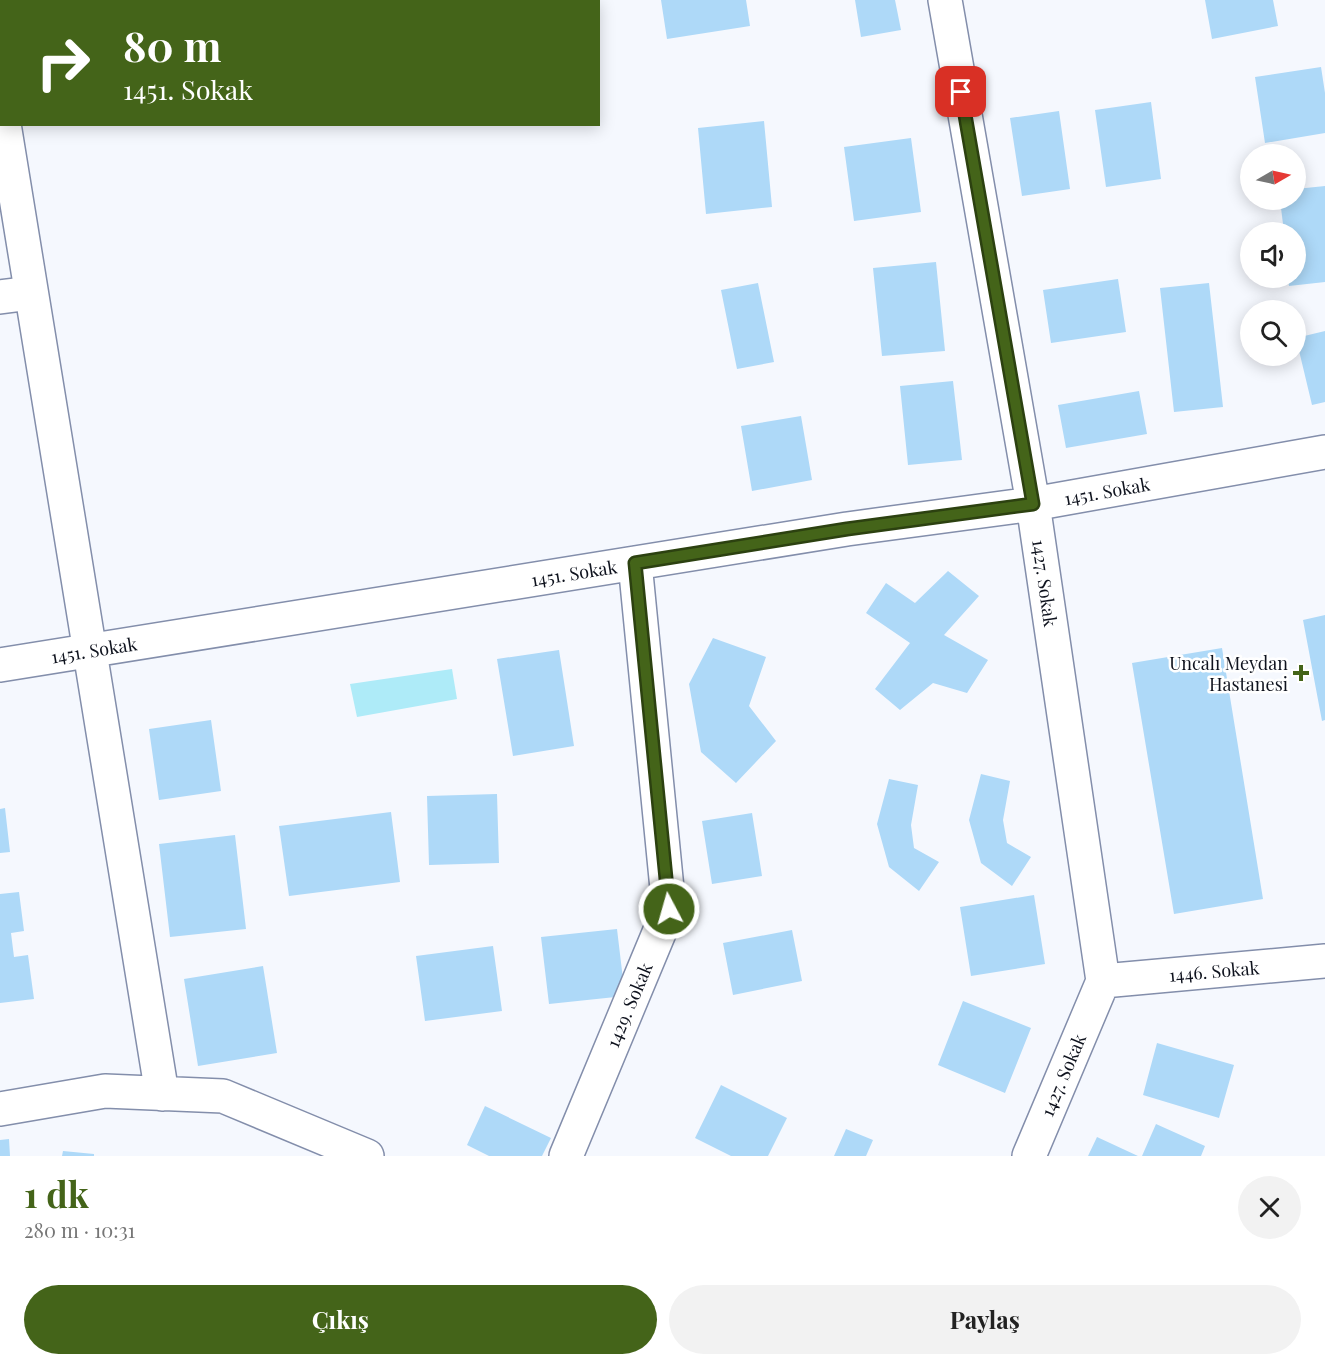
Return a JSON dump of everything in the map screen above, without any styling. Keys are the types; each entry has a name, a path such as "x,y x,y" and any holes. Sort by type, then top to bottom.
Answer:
{"street":[{"name":"1427. Sokak","path":"945,0 1033,504 1103,981 1029,1156"},
{"path":"4,126 15,295 89,650 162,1094"},
{"name":"1451. Sokak","path":"0,665 847,529 1033,504 1325,452"},
{"name":"1429. Sokak","path":"566,1156 669,909 635,563"},
{"name":"1446. Sokak","path":"1103,981 1325,961"},
{"path":"0,1109 105,1092 223,1096 367,1156"}],"water":[{"path":"452,669 457,699 357,717 350,684"}],"building":[{"path":"661,0 746,0 750,26 667,39"},
{"path":"855,0 895,0 901,30 861,37"},
{"path":"1205,0 1273,0 1278,26 1212,39"},
{"path":"1321,67 1325,93 1325,133 1265,143 1255,77"},
{"path":"1151,102 1161,179 1106,187 1095,110"},
{"path":"1059,111 1070,189 1022,196 1010,118"},
{"path":"764,121 772,207 706,214 698,128"},
{"path":"911,138 921,212 854,221 844,147"},
{"path":"1325,186 1325,282 1306,284 1306,222 1283,222 1281,210 1306,210 1306,188"},
{"path":"936,262 945,351 882,356 873,268"},
{"path":"1118,279 1126,332 1051,343 1043,290"},
{"path":"758,283 774,362 737,369 721,290"},
{"path":"1209,283 1223,407 1174,412 1160,288"},
{"path":"1325,331 1325,402 1312,405 1303,366 1306,366 1306,336"},
{"path":"953,381 962,460 908,465 900,386"},
{"path":"1139,391 1147,434 1066,448 1058,405"},
{"path":"801,416 812,480 752,491 741,426"},
{"path":"948,571 979,596 944,635 988,660 967,693 933,683 900,710 875,689 910,643 866,613 886,583 915,603"},
{"path":"1325,615 1325,720 1322,721 1303,620"},
{"path":"713,638 766,657 749,706 776,741 736,783 701,752 689,684"},
{"path":"1222,648 1263,899 1174,914 1132,663"},
{"path":"559,650 574,746 513,756 497,659"},
{"path":"211,720 221,791 159,800 149,729"},
{"path":"981,774 1010,781 1003,820 1007,843 1031,857 1012,886 981,863 969,820"},
{"path":"889,779 918,785 911,825 914,848 939,862 919,891 889,867 877,824"},
{"path":"497,794 499,863 429,865 427,796"},
{"path":"5,808 10,852 0,853 0,809"},
{"path":"391,812 400,882 289,896 279,826"},
{"path":"752,813 762,876 712,884 702,821"},
{"path":"235,835 246,929 170,937 159,844"},
{"path":"19,892 24,931 11,933 14,957 28,955 34,999 0,1003 0,894"},
{"path":"1034,895 1045,964 971,976 960,907"},
{"path":"617,929 625,996 549,1004 541,937"},
{"path":"792,930 802,981 733,995 723,943"},
{"path":"493,946 502,1011 425,1021 416,956"},
{"path":"263,966 277,1053 198,1066 184,979"},
{"path":"963,1001 1031,1028 1005,1093 938,1065"},
{"path":"1157,1043 1234,1065 1219,1118 1143,1095"},
{"path":"721,1085 787,1118 768,1156 731,1156 695,1138"},
{"path":"485,1106 551,1138 542,1156 489,1156 467,1145"},
{"path":"1156,1124 1205,1146 1201,1156 1142,1156"},
{"path":"846,1129 873,1140 866,1156 834,1156"},
{"path":"1097,1137 1138,1156 1088,1156"},
{"path":"9,1139 10,1156 0,1156 0,1140"},
{"path":"63,1151 94,1154 94,1156 62,1156"}],"place":[{"name":"Uncalı Meydan Hastanesi","path":"1301,673"}],"route":[{"path":"669,909 635,563 847,529 1033,504 961,92"}]}
